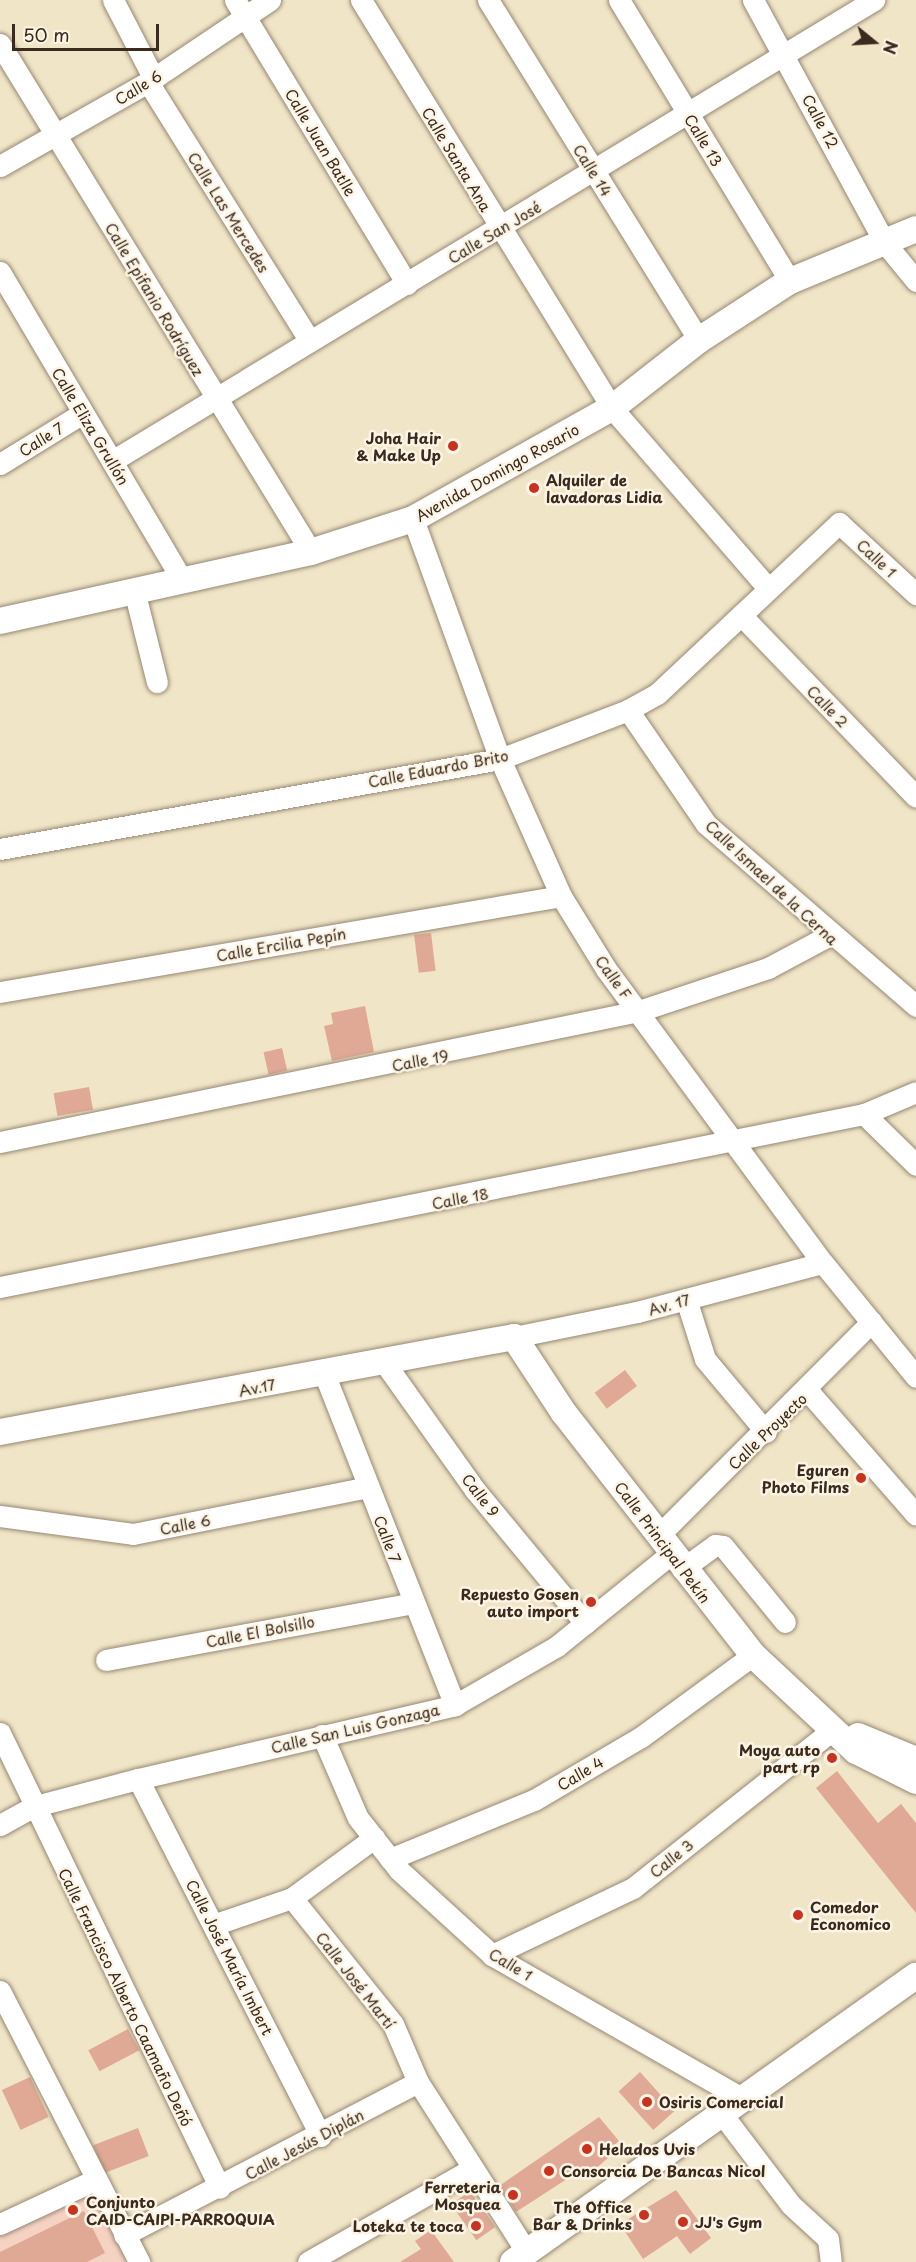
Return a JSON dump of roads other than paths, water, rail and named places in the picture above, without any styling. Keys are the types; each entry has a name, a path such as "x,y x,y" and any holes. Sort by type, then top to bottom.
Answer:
{"main road":[{"name":"Avenida Domingo Rosario","path":"0,621 311,552 413,519 612,408 699,340 790,281 916,229"},
{"name":"Av.17","path":"0,1432 514,1337"},
{"name":"Calle Principal Pekín","path":"514,1337 564,1413 753,1655 856,1751 916,1781"},
{"name":"Calle Principal Pekín","path":"832,1730 916,1760"},
{"path":"519,2256 916,1976"}],"street":[{"name":"Calle Las Mercedes","path":"113,0 151,80 310,341"},
{"name":"Calle 6","path":"0,166 151,80 239,8 270,0"},
{"name":"Calle Santa Ana","path":"361,0 499,229 612,408 768,588"},
{"name":"Calle 14","path":"488,0 699,340"},
{"name":"Calle 13","path":"619,0 790,281"},
{"name":"Calle 12","path":"753,0 786,54 885,243"},
{"name":"Calle San José","path":"112,461 217,401 310,341 499,229 687,111 874,0"},
{"name":"Calle Juan Batlle","path":"239,8 407,284"},
{"name":"Calle Epifanio Rodríguez","path":"0,44 311,552"},
{"path":"885,243 916,281"},
{"name":"Calle Eliza Grullón","path":"0,272 183,581"},
{"name":"Calle 7","path":"0,464 83,413"},
{"name":"Calle F","path":"413,519 500,759 561,896 639,1011 824,1263 916,1377"},
{"name":"Calle Eduardo Brito","path":"0,849 500,759 628,710 657,694 839,523"},
{"name":"Calle 1","path":"839,523 916,594"},
{"path":"134,590 157,682"},
{"name":"Calle 2","path":"741,615 916,797"},
{"name":"Calle Ismael de la Cerna","path":"628,710 706,824 828,936 916,1006"},
{"name":"Calle Ercilia Pepín","path":"0,992 561,896"},
{"name":"Calle 19","path":"0,1142 639,1011 768,968 828,936"},
{"name":"Calle 18","path":"0,1287 864,1114 916,1092"},
{"path":"864,1114 916,1165"},
{"name":"Av. 17","path":"514,1337 686,1299 824,1263"},
{"path":"686,1299 705,1359 766,1432"},
{"name":"Calle Proyecto","path":"671,1552 766,1432 872,1322"},
{"name":"Calle 9","path":"384,1362 475,1490 585,1623"},
{"name":"Calle 7","path":"324,1373 455,1705"},
{"path":"808,1391 916,1515"},
{"name":"Calle 6","path":"0,1516 133,1534 368,1486"},
{"path":"671,1552 715,1545 723,1546 785,1622"},
{"name":"Calle San Luis Gonzaga","path":"0,1825 32,1807 138,1779 455,1705 557,1646 671,1552"},
{"name":"Calle El Bolsillo","path":"106,1660 413,1603"},
{"name":"Calle 4","path":"390,1859 534,1800 641,1737 753,1655"},
{"name":"Calle 3","path":"492,1955 633,1888 832,1730"},
{"name":"Calle Francisco Alberto Caamaño Deñó","path":"0,1733 32,1807 220,2188"},
{"name":"Calle 1","path":"322,1735 358,1818 390,1859 492,1955 732,2107"},
{"name":"Calle José María Imbert","path":"138,1779 321,2136"},
{"path":"213,1925 292,1898 374,1838"},
{"name":"Calle José Martí","path":"292,1898 393,2024 418,2082 472,2169 519,2256"},
{"path":"0,1991 139,2262"},
{"name":"Calle Jesús Diplán","path":"124,2235 321,2136 418,2082"},
{"path":"732,2107 790,2205 828,2239 831,2262"},
{"path":"308,2262 472,2169"},
{"path":"0,2224 95,2180"}],"place":[{"name":"Joha Hair & Make Up","path":"453,446"},
{"name":"Alquiler de lavadoras Lidia","path":"534,488"},
{"name":"Eguren Photo Films","path":"861,1478"},
{"name":"Repuesto Gosen auto import","path":"591,1602"},
{"name":"Moya auto part rp","path":"832,1758"},
{"name":"Comedor Economico","path":"798,1915"},
{"name":"Osiris Comercial","path":"647,2102"},
{"name":"Helados Uvis","path":"587,2149"},
{"name":"Consorcia De Bancas Nicol","path":"549,2171"},
{"name":"Ferreteria Mosquea","path":"513,2195"},
{"name":"Conjunto CAID-CAIPI-PARROQUIA","path":"73,2210"},
{"name":"The Office Bar & Drinks","path":"644,2215"},
{"name":"JJ's Gym","path":"683,2222"},
{"name":"Loteka te toca","path":"476,2226"}]}
